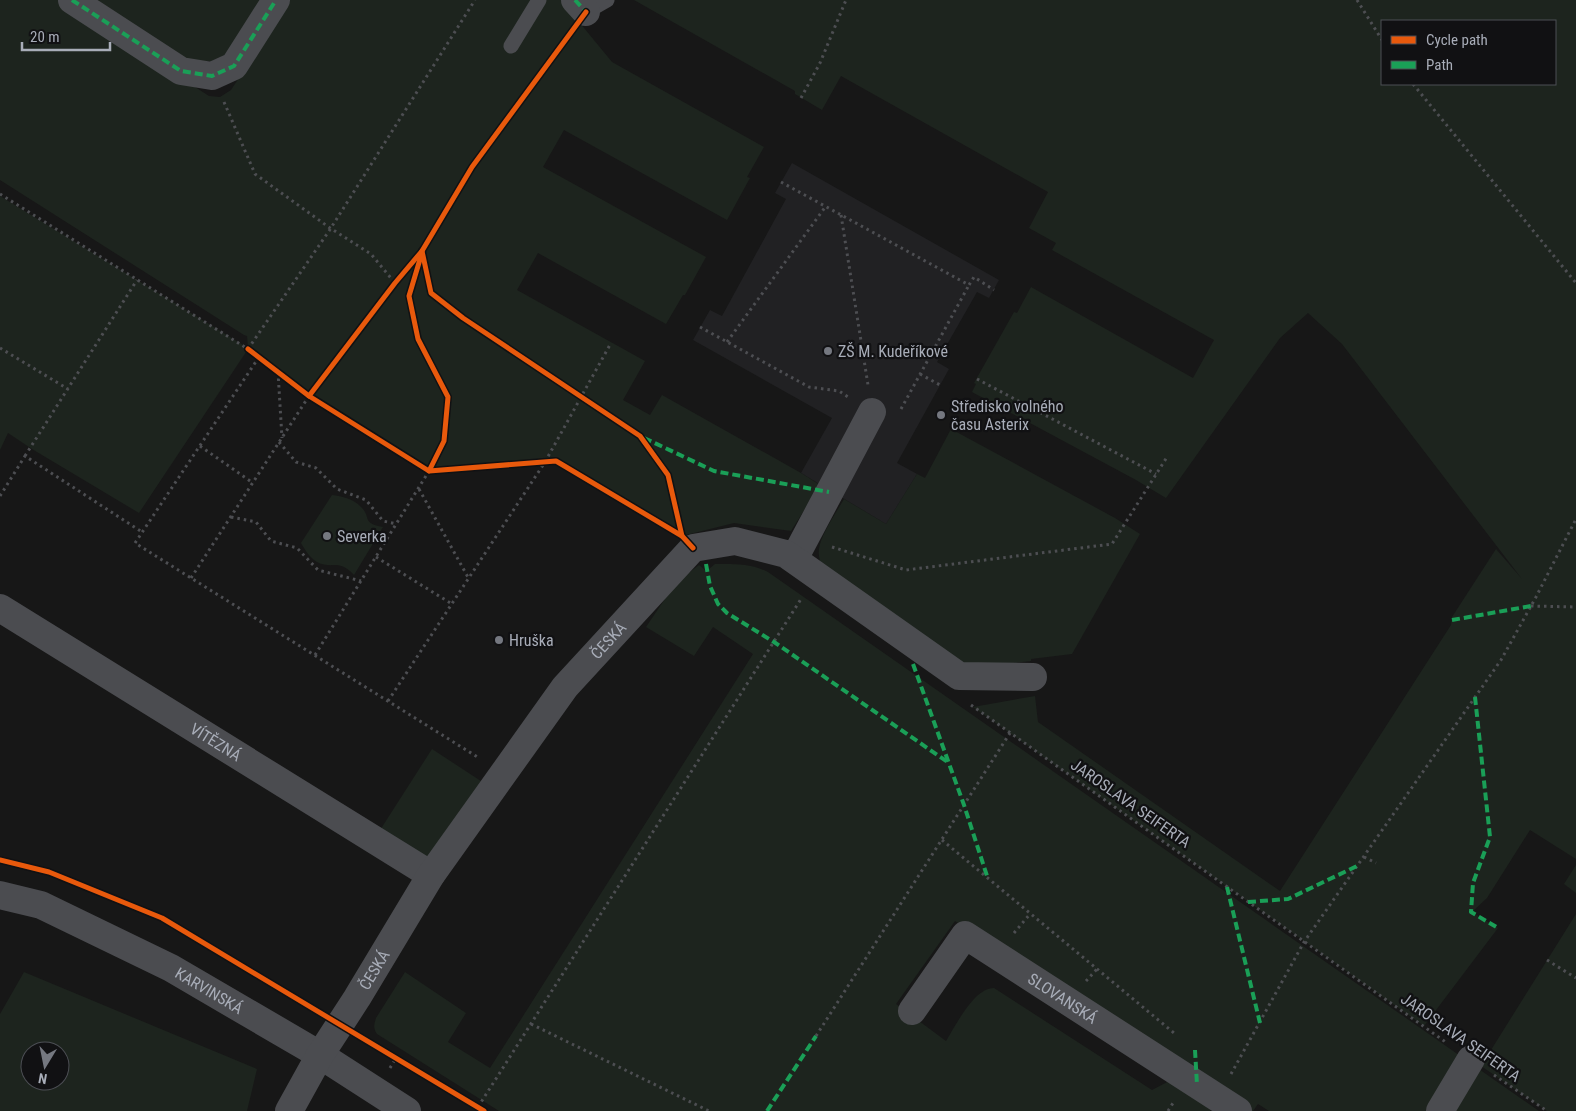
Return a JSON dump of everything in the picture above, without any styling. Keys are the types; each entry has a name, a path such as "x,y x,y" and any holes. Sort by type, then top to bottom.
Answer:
{"street":[{"path":"72,0 181,71 212,76 234,66 276,0"},
{"path":"799,549 872,412"},
{"name":"ČESKÁ","path":"289,1111 320,1055 357,998 431,875 564,687 693,548 736,541 786,554 799,549 959,676 1033,677"},
{"name":"VÍTĚZNÁ","path":"0,608 431,875"},
{"name":"KARVINSKÁ","path":"0,895 41,905 171,968 320,1055 408,1111"},
{"name":"SLOVANSKÁ","path":"912,1011 964,935 1228,1105"},
{"path":"1440,1111 1471,1059"}],"lane":[{"path":"511,46 539,0"}],"path":[{"path":"248,349 330,228 475,0"},
{"path":"801,98 820,63 846,0"},
{"path":"1357,0 1381,38"},
{"path":"212,76 255,174 330,228 371,254 395,283"},
{"path":"1414,85 1576,283"},
{"path":"781,182 969,285"},
{"path":"0,194 266,362"},
{"path":"727,342 826,206"},
{"path":"841,215 872,412"},
{"path":"390,290 401,276"},
{"path":"900,409 974,278 994,290"},
{"path":"0,496 137,280"},
{"path":"700,327 809,388 839,391 872,412"},
{"path":"388,702 468,579 548,462 611,343"},
{"path":"0,348 68,388"},
{"path":"260,357 135,543 504,773"},
{"path":"272,367 286,378"},
{"path":"278,372 282,438"},
{"path":"920,374 940,385"},
{"path":"977,379 1156,474"},
{"path":"191,578 315,389"},
{"path":"302,390 317,401"},
{"path":"574,393 590,403"},
{"path":"280,442 296,462 316,468 337,489 366,500 383,521 396,524"},
{"path":"200,446 253,483"},
{"path":"25,456 142,532"},
{"path":"799,549 906,570 1112,544 1167,456"},
{"path":"536,463 548,462"},
{"path":"315,655 433,464"},
{"path":"421,466 429,471 439,470"},
{"path":"418,488 468,579"},
{"path":"231,517 256,522 271,541 297,548 318,570 361,581"},
{"path":"1228,1105 1304,942 1501,660 1576,519"},
{"path":"376,557 452,604"},
{"path":"478,1107 802,597"},
{"path":"1531,606 1576,606"},
{"path":"816,1036 1010,733"},
{"path":"942,840 1181,1038"},
{"path":"1364,857 1376,863"},
{"path":"1547,960 1576,978"},
{"path":"531,1024 709,1111"},
{"path":"388,1053 403,1062"},
{"path":"470,1103 484,1111"}],"shaded area":[{"path":"0,0 60,0 209,96 220,97 231,90 265,38 284,0 561,0 612,62 764,147 747,177 750,178 727,220 564,130 543,167 706,257 666,324 538,253 517,290 645,361 623,400 650,415 662,395 820,485 791,531 734,523 682,536 556,461 429,471 303,392 248,349 139,513 8,433 0,450 0,196 248,348 247,336 0,180"},
{"path":"99,0 266,0 227,54 212,61 192,63 96,5"},
{"path":"634,0 1576,0 1576,859 1530,830 1487,898 1472,912 1498,928 1424,1026 973,707 1035,696 1038,722 1280,891 1451,625 1452,617 1496,549 1522,579 1342,344 1308,313 1280,338 1166,498 972,392 976,384 974,383 1014,312 1017,313 1031,287 1193,378 1214,340 1052,250 1056,243 1029,228 1048,192 841,76 822,110 795,94 795,91"},
{"name":"ZŠ M. Kudeříkové","path":"792,163 999,280 989,298 977,292 937,362 949,369 897,463 917,474 886,524 801,473 832,418 693,340 710,310 722,316 786,199 775,193"},
{"path":"951,429 1115,518 1140,534 1072,654 968,668 823,569 819,557 820,543 844,499 886,524 917,474 925,478"},
{"path":"332,495 344,497 355,502 364,511 369,522 383,527 354,575 344,567 317,562 301,543"},
{"path":"715,564 735,564 768,572 1539,1111 1269,1111 1258,1104 1251,1111 955,921 896,1004 946,1041 966,1008 979,994 994,988 1152,1090 1173,1079 1213,1105 1210,1111 499,1111 377,1034 374,1026 376,1018 405,972 466,1013 448,1042 490,1068 753,654 713,627 694,656 646,627 671,590 686,575 699,565 705,570"},
{"path":"432,749 490,787 429,867 375,838"},
{"path":"1576,865 1576,893 1564,884"},
{"path":"1576,914 1576,1111 1547,1111 1481,1066"},
{"path":"24,972 257,1069 247,1111 0,1111 0,1014"}],"marked path":[{"path":"72,0 181,71 212,76 234,66 276,0"},
{"path":"575,0 586,12"},
{"path":"644,438 714,471 829,492"},
{"path":"706,564 710,586 718,604 727,613 774,642 949,763"},
{"path":"1452,620 1531,606"},
{"path":"913,664 964,805 988,879"},
{"path":"1475,697 1490,837 1473,883 1471,912 1498,928"},
{"path":"1248,902 1288,899 1357,866"},
{"path":"1227,887 1260,1023"},
{"path":"767,1111 816,1036"},
{"path":"1195,1050 1197,1085"}],"cycle path":[{"path":"309,396 395,283 422,251 472,167 586,12"},
{"path":"422,251 431,293 463,318 640,436 668,475 682,536"},
{"path":"421,256 409,296 418,339 448,397 444,441 429,471"},
{"path":"248,349 309,396 429,471 556,461 682,536 693,548"},
{"path":"0,860 49,872 162,918 484,1111"}],"place":[{"name":"ZŠ M. Kudeříkové","path":"828,351"},
{"name":"Středisko volného času Asterix","path":"941,415"},
{"name":"Severka","path":"327,536"},
{"name":"Hruška","path":"499,640"}]}
